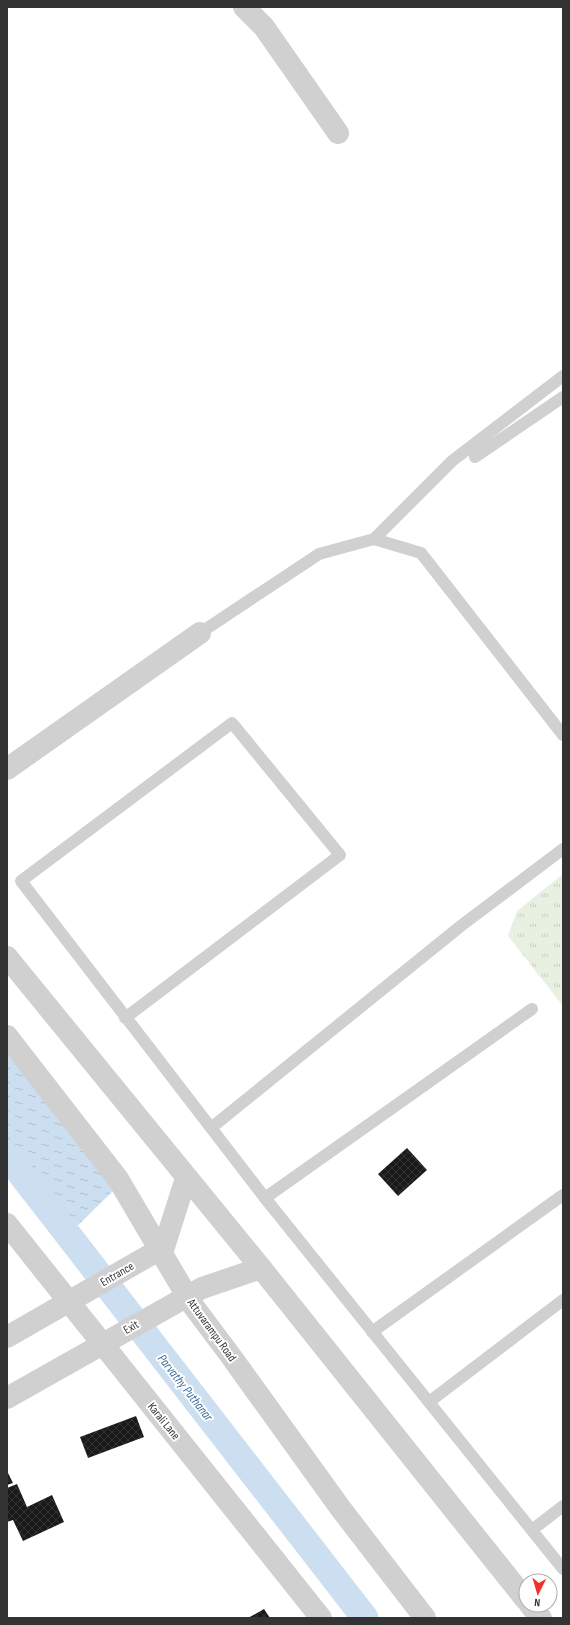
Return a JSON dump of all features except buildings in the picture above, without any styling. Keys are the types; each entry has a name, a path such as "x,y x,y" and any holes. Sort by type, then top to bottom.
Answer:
{"street":[{"path":"244,7 264,27 338,133"},
{"path":"7,769 200,633"},
{"path":"7,958 261,1268 518,1590"},
{"name":"Attuvarampu Road","path":"7,1036 118,1179 191,1303 230,1354 341,1509 425,1618"},
{"name":"Entrance","path":"7,1336 164,1247 186,1178"},
{"name":"Karali Lane","path":"7,1224 322,1618"},
{"name":"Exit","path":"7,1398 202,1288 261,1268"}],"lane":[{"path":"200,633 319,554 374,539 452,461 563,376"},
{"path":"475,457 563,398"},
{"path":"374,539 421,553 563,735"},
{"path":"125,1018 340,855 232,723 21,881 125,1018 265,1198 563,1569"},
{"path":"211,1128 462,925 563,849"},
{"path":"265,1198 532,1009"},
{"path":"372,1332 563,1195"},
{"path":"429,1402 563,1300"},
{"path":"532,1530 563,1506"}],"green space":[{"path":"563,874 563,1006 508,936 517,911"}],"water":[{"path":"7,1046 119,1185 59,1244 7,1175"}],"waterway":[{"name":"Parvathy Puthanar","path":"7,1156 365,1618"}]}
